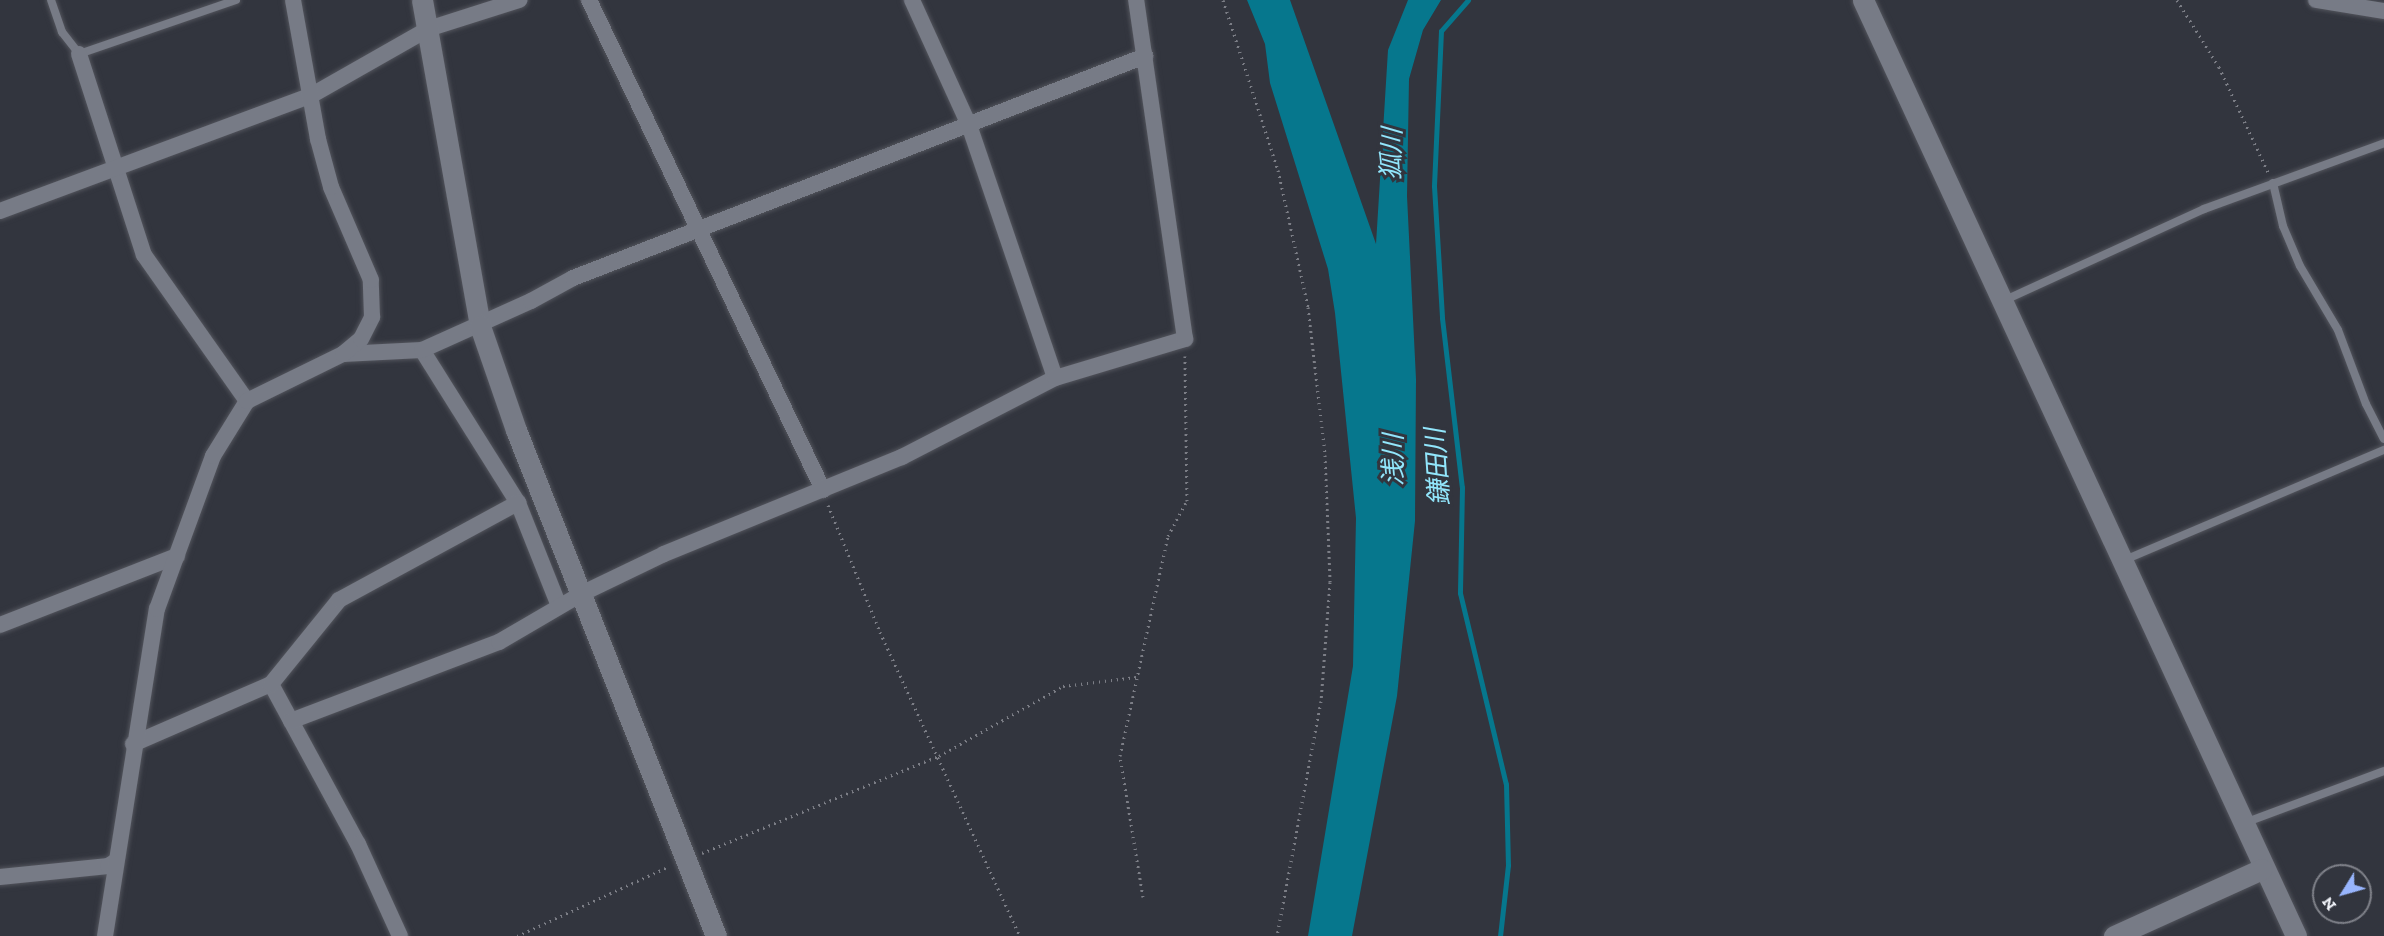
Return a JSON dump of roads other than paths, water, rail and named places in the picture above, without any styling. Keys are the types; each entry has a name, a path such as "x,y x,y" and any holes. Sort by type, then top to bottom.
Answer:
{"street":[{"path":"105,936 133,744 157,609 213,456 247,401 344,354 361,339 372,317 371,280 331,186 318,139 312,95 293,0"},
{"path":"422,0 480,326 516,430 716,936"},
{"path":"0,211 116,170 312,95 428,29 519,0"},
{"path":"589,0 823,490"},
{"path":"912,0 969,125 1055,378"},
{"path":"291,721 499,642 581,594 664,554 902,457 1055,378 1185,339 1136,0"},
{"path":"1863,0 2262,869 2296,936"},
{"path":"2316,0 2352,3 2384,11"},
{"path":"79,54 144,255 247,401"},
{"path":"344,354 422,350 480,326 573,278 699,231 863,163 969,125 1145,56"},
{"path":"422,350 518,503 559,606"},
{"path":"133,744 271,684 339,600 518,503"},
{"path":"0,625 177,556"},
{"path":"271,684 358,844 400,936"},
{"path":"0,876 108,866 116,861"},
{"path":"2114,936 2262,869"}],"lane":[{"path":"51,0 62,32 79,54 236,0"},
{"path":"2003,302 2204,209 2384,143"},
{"path":"2273,183 2283,226 2300,266 2338,330 2366,404 2384,439"},
{"path":"2121,561 2384,450"},
{"path":"2241,823 2384,771"}],"water":[{"path":"1247,0 1290,0 1376,244 1388,50 1408,0 1441,0 1423,30 1409,79 1407,196 1416,379 1415,521 1397,696 1352,936 1308,936 1353,666 1356,518 1335,313 1328,269 1270,83 1265,44"}],"waterway":[{"name":"鎌田川","path":"1468,0 1441,31 1434,186 1442,318 1462,487 1460,593 1506,784 1508,865 1500,936"}],"water label":[{"name":"狐川","path":"1392,154"},
{"name":"浅川","path":"1394,460"}]}
